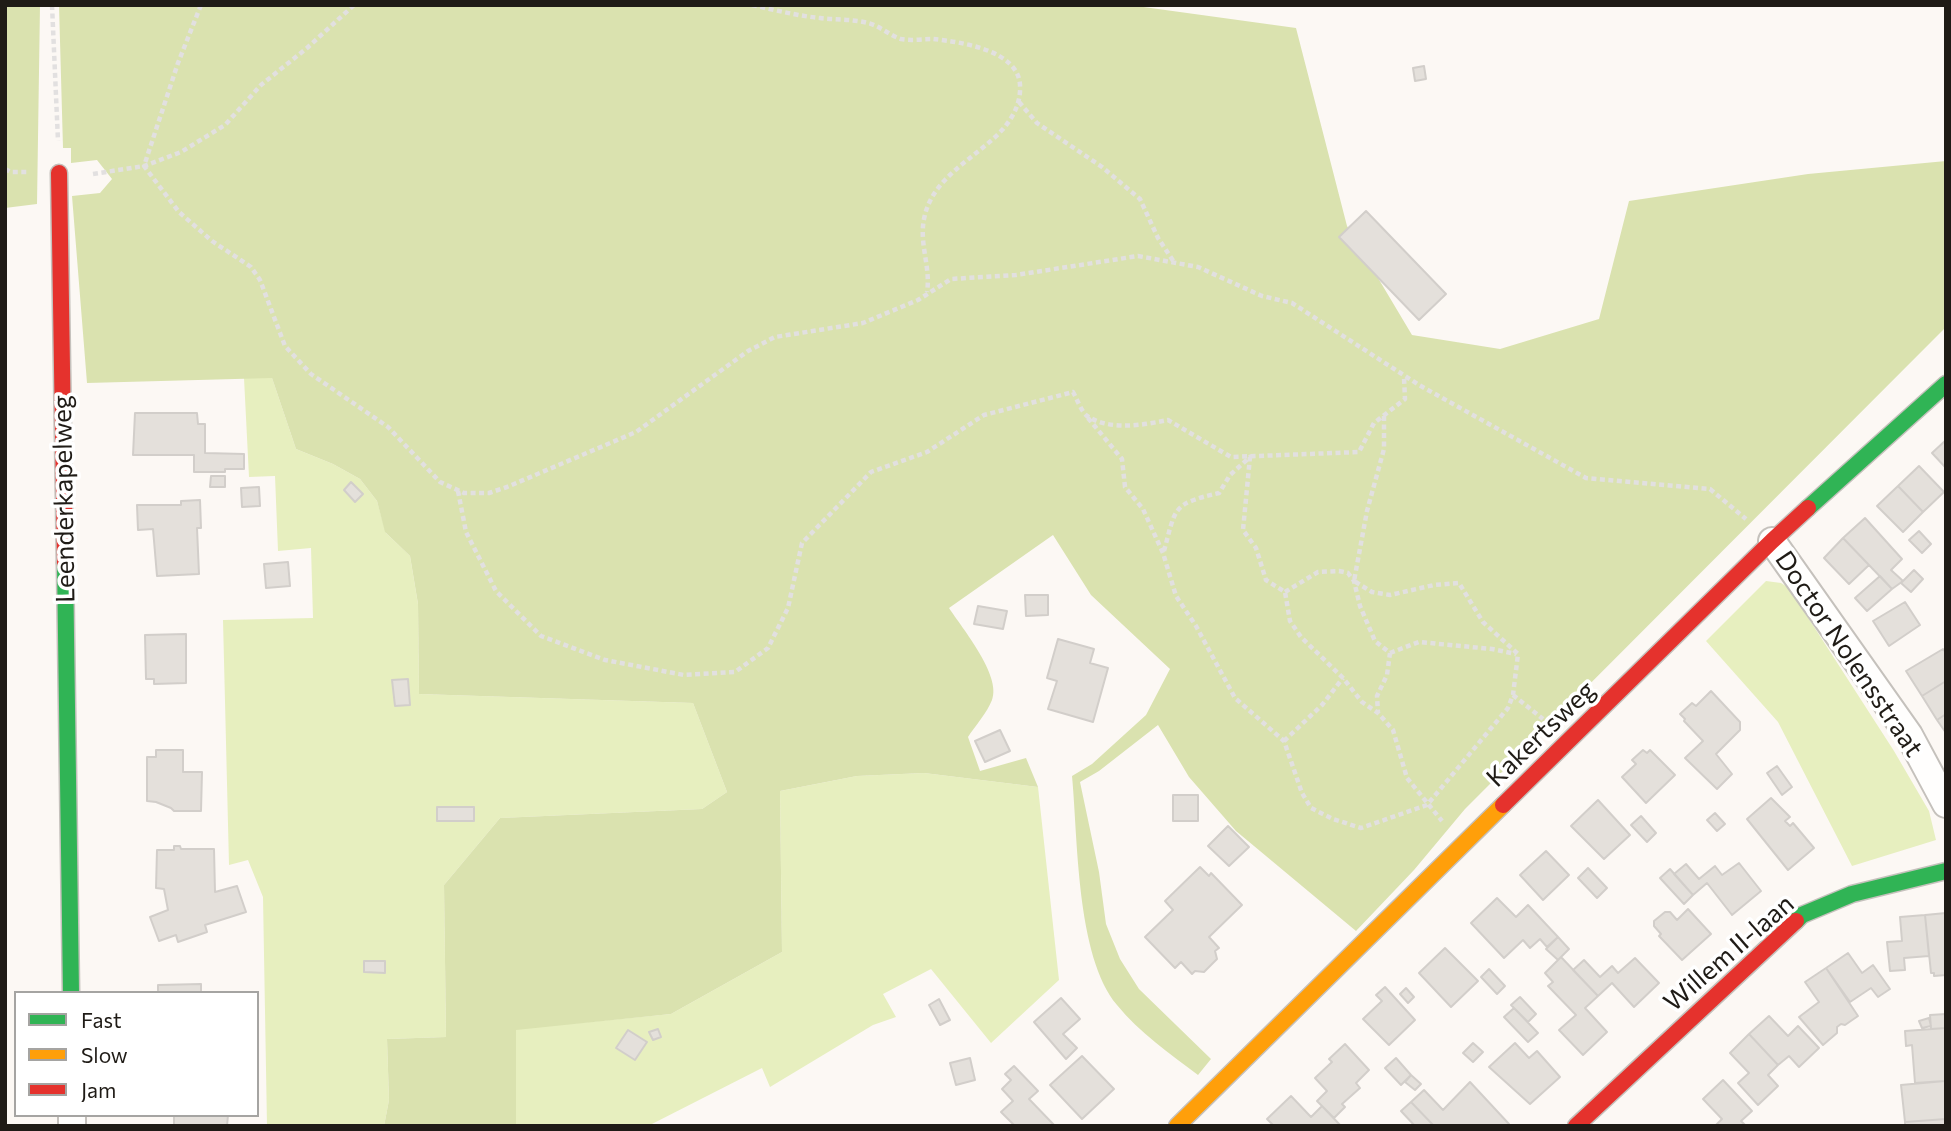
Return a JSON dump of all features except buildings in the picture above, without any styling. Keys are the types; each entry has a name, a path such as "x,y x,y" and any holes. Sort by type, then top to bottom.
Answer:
{"street":[{"name":"Leenderkapelweg","path":"59,173 71,991"},
{"name":"Kakertsweg","path":"1177,1126 1772,541 1946,384"},
{"name":"Doctor Nolensstraat","path":"1772,541 1909,735 1946,804"},
{"name":"Willem II-laan","path":"1576,1126 1802,915 1852,894 1946,871"}],"path":[{"path":"52,5 59,173"},
{"path":"201,5 178,63 144,166 181,152 225,124 261,85 354,5"},
{"path":"752,5 821,19 868,23 900,38 935,40 995,52 1008,61 1016,72 1019,80 1019,102 1009,122 993,140 945,179 932,196 924,218 923,247 929,279 927,293"},
{"path":"1019,102 1037,123 1102,167 1140,199 1158,239 1175,262"},
{"path":"161,188 179,212 212,241 251,267 260,280 285,346 311,374 388,427 440,482 464,493 489,493 636,432 748,351 775,337 863,323 918,300 951,279 1016,275 1138,256 1198,267 1262,296 1292,303 1404,376 1586,478 1710,489 1772,541"},
{"path":"1085,415 1105,424 1139,425 1168,420 1231,457 1359,452 1374,424 1405,399 1404,376"},
{"path":"458,491 466,532 496,591 541,636 605,660 684,675 735,672 768,648 788,608 802,543 871,472 927,452 984,415 1073,392 1085,415 1122,459 1125,487 1143,509 1164,553 1175,596 1196,626 1235,698 1284,741 1302,793 1311,808 1361,828 1427,805 1508,708 1514,695 1518,654"},
{"path":"1354,582 1367,511 1384,449 1384,416"},
{"path":"1164,553 1175,511 1188,500 1219,493 1230,475 1250,457"},
{"path":"1250,457 1243,530 1256,548 1266,580 1285,592 1290,621 1301,637 1343,678 1362,702 1378,713 1393,730 1407,778 1427,805 1464,844"},
{"path":"1285,592 1318,572 1348,573 1354,582 1360,606 1375,641 1390,653"},
{"path":"1354,582 1371,592 1390,595 1434,585 1459,583 1483,622 1518,654"},
{"path":"1390,653 1419,642 1518,654"},
{"path":"1378,713 1377,696 1387,675 1390,653"},
{"path":"1284,741 1322,705 1343,678"}],"green space":[{"path":"5,5 40,5 37,204 5,208"},
{"path":"59,5 1129,5 1296,28 1347,226 1412,335 1500,349 1599,319 1629,201 1808,174 1946,161 1946,327 1465,809 1414,870 1356,931 1236,831 1189,777 1158,725 1099,771 1080,782 1099,872 1106,924 1120,959 1139,989 1211,1059 1198,1075 1135,1024 1117,1005 1104,984 1086,928 1081,896 1072,776 1092,764 1146,715 1170,669 1091,595 1053,535 949,608 979,652 994,690 990,705 968,737 980,771 1026,758 1038,787 924,773 857,776 780,791 782,952 671,1014 516,1030 516,1126 384,1126 389,1100 387,1039 446,1037 444,885 500,818 702,809 727,792 693,703 419,694 418,604 410,556 385,532 377,501 360,479 333,464 296,449 272,378 87,383 72,196 100,193 112,179 97,160 71,163 71,148 63,148"},
{"path":"244,378 272,378 296,449 333,464 360,479 377,501 386,533 410,556 418,604 419,694 693,703 727,792 702,809 500,818 444,885 446,1037 387,1039 389,1100 384,1126 267,1126 263,897 248,860 229,865 223,620 313,618 311,548 278,551 275,476 249,477"},
{"path":"1766,581 1781,583 1789,588 1894,751 1929,811 1936,840 1852,866 1778,722 1706,641"},
{"path":"924,773 1038,787 1059,980 991,1043 931,969 883,994 896,1017 873,1025 770,1087 762,1068 648,1126 516,1126 516,1029 671,1014 782,952 780,791 857,776"}],"traffic: fast":[{"path":"1808,508 1946,384"},
{"path":"65,563 71,991"},
{"path":"1796,921 1802,915 1852,894 1946,871"}],"traffic: slow":[{"path":"1177,1126 1503,805"}],"traffic: jam":[{"path":"59,173 65,563"},
{"path":"1503,805 1808,508"},
{"path":"1576,1126 1796,921"}]}
